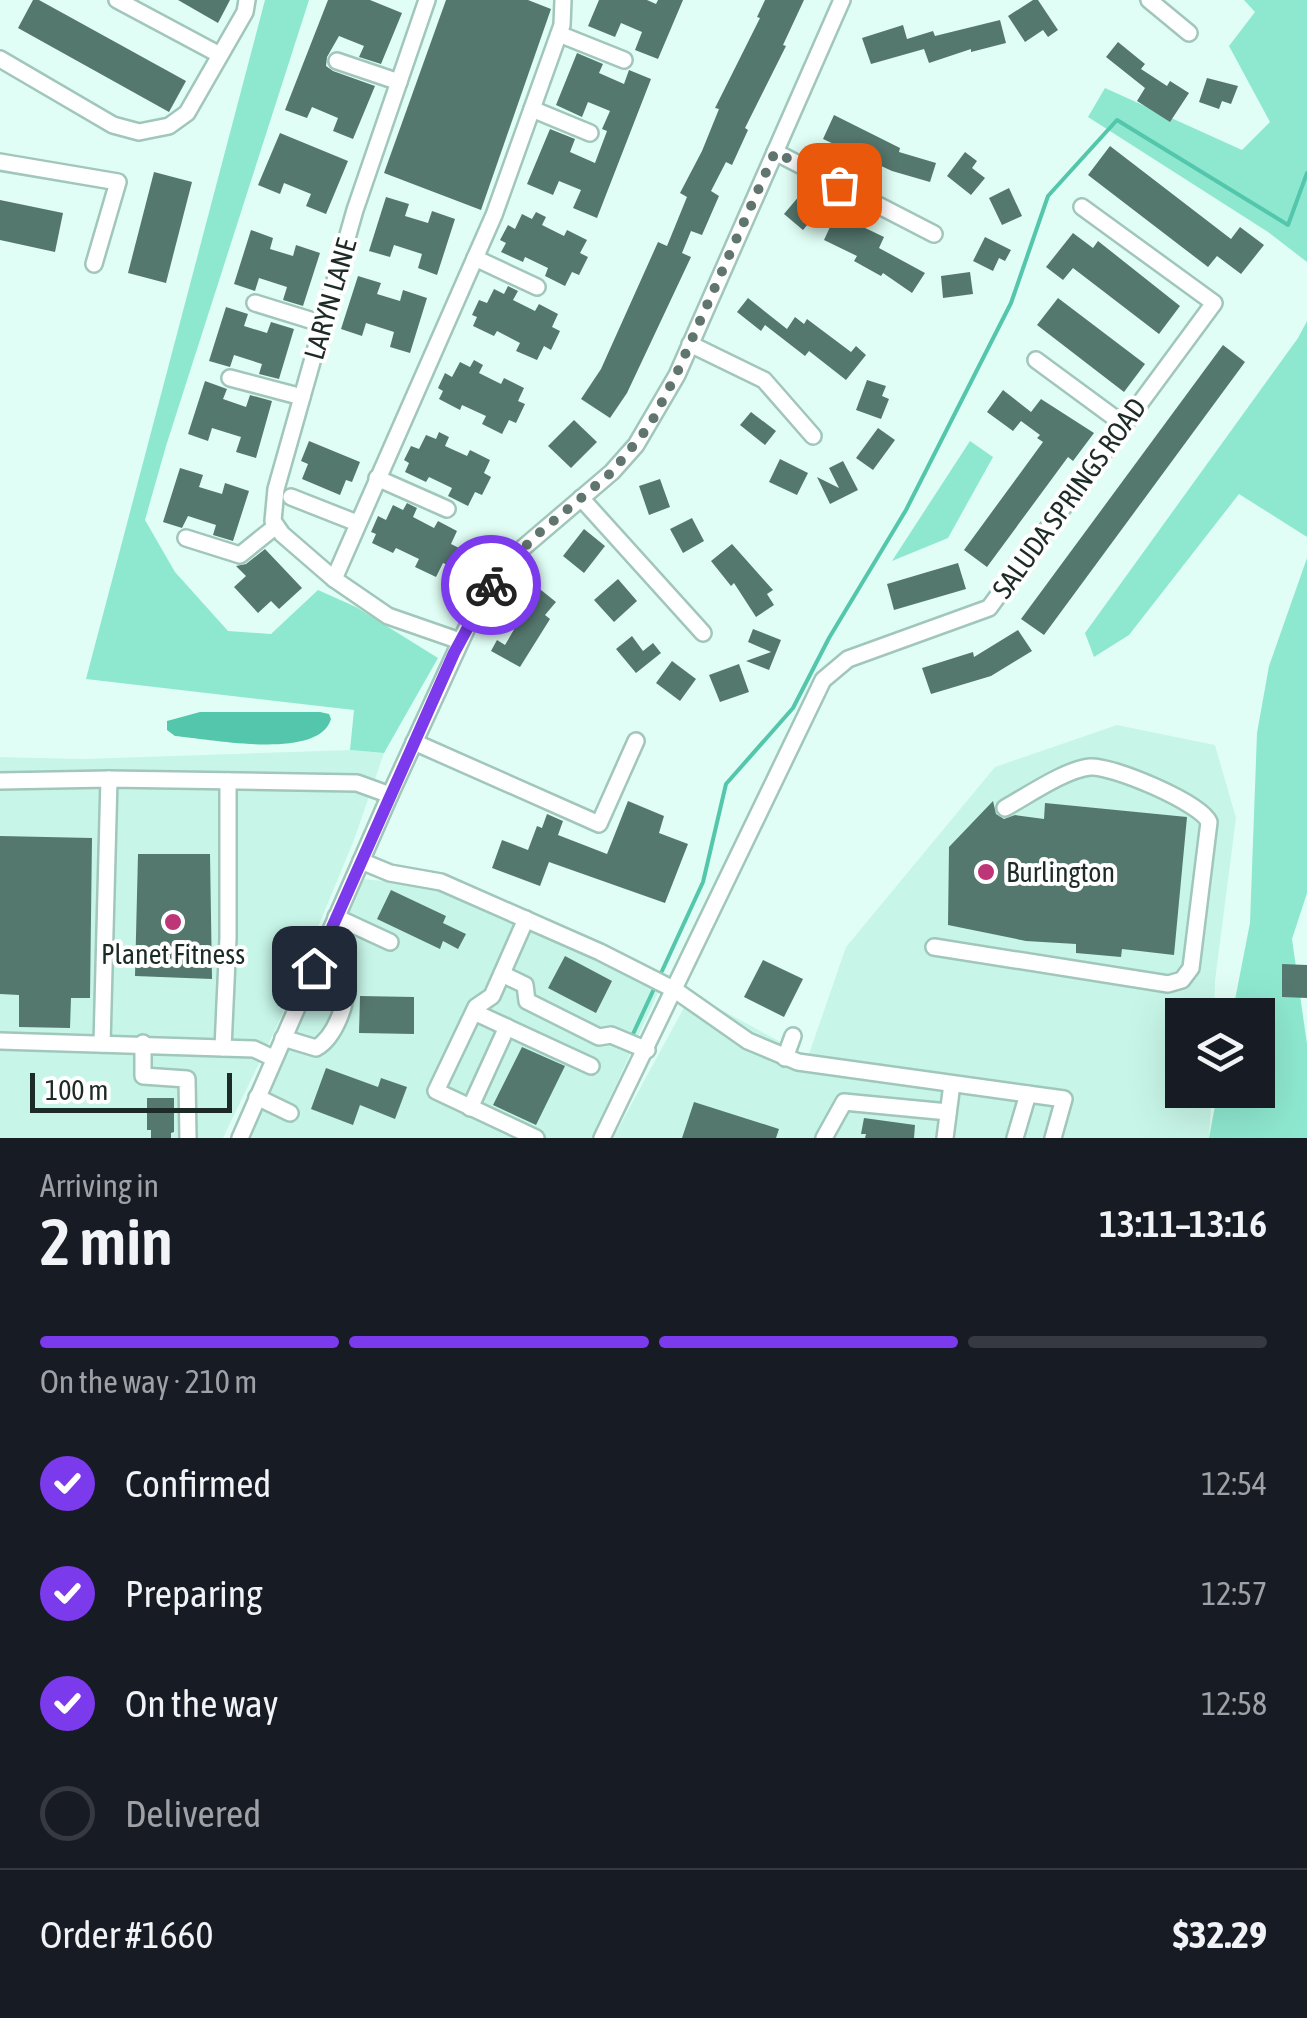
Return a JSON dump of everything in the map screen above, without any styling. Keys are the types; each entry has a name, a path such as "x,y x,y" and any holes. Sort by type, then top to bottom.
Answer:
{"street":[{"path":"117,0 220,56"},
{"path":"1,62 112,125 139,132 169,126 187,113 245,12 247,0"},
{"name":"LARYN LANE","path":"276,526 276,489 355,210 427,0"},
{"path":"334,579 475,258 559,34 563,0"},
{"path":"240,1138 476,608 506,565 636,445 664,400 842,0"},
{"path":"1149,0 1190,33"},
{"path":"559,34 624,60"},
{"path":"337,60 399,82"},
{"path":"532,108 590,133"},
{"path":"775,152 934,234"},
{"path":"0,162 118,182 94,264"},
{"name":"SALUDA SPRINGS ROAD","path":"602,1138 823,680 848,660 989,608 1214,303 1082,207"},
{"path":"475,258 537,287"},
{"path":"255,303 323,324"},
{"path":"690,344 764,380 813,436"},
{"path":"1036,360 1123,424"},
{"path":"230,378 302,398"},
{"path":"377,478 447,509"},
{"path":"291,498 357,524"},
{"path":"581,498 703,633"},
{"path":"186,538 240,555 276,526 334,579 388,616 460,641"},
{"path":"414,742 600,824 636,741"},
{"path":"934,947 1168,984 1182,980 1191,968 1208,822 1203,812 1110,770 1088,767 1005,808"},
{"path":"0,782 109,779 357,783 390,795"},
{"path":"102,1044 109,779"},
{"path":"222,1048 228,938 228,781"},
{"path":"361,860 390,873 441,882 526,919 675,990 748,1040 786,1058 824,1068 1064,1099 1053,1138"},
{"path":"336,917 390,942"},
{"path":"526,919 492,996 480,1002 474,1012 436,1092 536,1138"},
{"path":"283,1038 316,1048 329,1037 347,990 344,981 314,968"},
{"path":"502,974 525,985 527,1000 599,1037 611,1035 646,1050"},
{"path":"474,1012 591,1066"},
{"path":"470,1108 508,1028"},
{"path":"786,1058 792,1036"},
{"path":"0,1041 143,1043 254,1050 274,1058"},
{"path":"143,1043 143,1076 187,1078 188,1138"},
{"path":"945,1138 952,1084"},
{"path":"1015,1138 1028,1094"},
{"path":"257,1098 290,1113"},
{"path":"824,1138 844,1102 948,1112"}],"shaded area":[{"path":"265,0 309,0 145,520 175,572 228,631 271,634 318,590 356,607 438,658 384,753 350,750 354,710 86,679"},
{"path":"1244,0 1307,0 1307,262 1268,232 1088,117 1105,88 1242,150 1270,122 1229,46 1255,12"},
{"path":"1307,321 1307,537 1239,494 1129,635 1094,657 1085,633"},
{"path":"970,441 993,457 948,538 892,561"},
{"path":"1307,558 1307,893 1292,939 1307,1044 1307,1138 1209,1138 1215,1108 1275,1108 1275,998 1235,998 1250,923 1257,733 1269,666"},
{"path":"200,712 320,712 329,714 331,719 322,732 286,744 212,741 175,736 167,730 167,721"},
{"path":"1117,725 1215,745 1236,818 1214,998 1165,998 1165,1108 1211,1108 1209,1138 613,1138 693,991 705,1001 809,1054 846,947 995,767"},
{"path":"350,750 384,753 354,840 277,1026 223,1138 0,1138 0,757 83,759"},
{"path":"363,879 438,887 659,990 592,1138 248,1138"}],"building":[{"path":"33,0 186,81 169,112 18,28"},
{"path":"178,0 230,0 218,23"},
{"path":"328,0 370,0 402,13 381,64 359,57 364,46 339,36 327,57 326,66 333,71 375,86 353,139 333,131 338,118 312,107 307,118 285,110"},
{"path":"446,0 528,0 551,9 481,210 384,173"},
{"path":"599,0 647,0 656,4 658,0 683,0 658,59 635,50 642,32 621,23 615,37 588,26"},
{"path":"765,0 804,0 732,165 726,162 711,191 719,196 702,235 691,231 682,253 691,257 627,393 610,418 581,399 601,369 658,242 667,246 687,197 680,193 702,151 719,109 715,108 760,18 757,17"},
{"path":"1038,0 1058,30 1048,37 1043,30 1025,42 1008,16"},
{"path":"1000,20 1006,43 929,63 924,49 871,64 862,38 903,25 907,39"},
{"path":"1118,42 1145,64 1141,69 1167,86 1170,81 1189,93 1170,122 1137,101 1145,88 1106,57"},
{"path":"577,53 603,64 599,73 624,84 629,70 651,79 597,218 573,208 581,190 559,181 553,195 527,184 550,129 575,139 570,152 595,163 610,111 588,102 582,117 556,105"},
{"path":"1207,78 1238,86 1231,104 1222,101 1219,109 1199,102"},
{"path":"834,115 900,148 899,152 936,163 930,182 892,171 823,139"},
{"path":"280,133 348,161 326,214 306,206 311,194 284,183 280,194 258,185"},
{"path":"1110,146 1231,239 1240,227 1264,245 1241,274 1217,256 1208,267 1088,175"},
{"path":"965,152 977,161 972,168 985,178 971,195 947,176"},
{"path":"154,172 192,182 166,283 128,273"},
{"path":"1009,188 1022,216 1002,225 989,198"},
{"path":"800,195 819,211 803,230 784,214"},
{"path":"386,197 409,204 405,216 428,223 432,211 455,219 437,275 418,268 422,254 394,245 390,257 369,251"},
{"path":"0,200 63,213 55,252 0,240"},
{"path":"536,212 546,217 542,225 564,236 567,230 587,240 580,253 588,257 579,275 572,272 565,286 545,276 548,268 525,257 523,262 501,252 506,243 500,240 508,225 515,229 522,214 532,219"},
{"path":"836,214 884,237 879,248 925,273 912,293 883,273 881,276 854,261 857,256 824,240"},
{"path":"251,230 273,238 270,249 293,256 296,245 320,253 303,306 283,300 287,287 259,278 255,291 234,284"},
{"path":"1073,233 1093,248 1098,241 1180,306 1159,334 1073,268 1063,280 1046,267"},
{"path":"985,237 1011,250 1005,261 999,258 993,271 973,261"},
{"path":"970,272 973,294 943,298 941,276"},
{"path":"358,276 381,283 377,294 400,301 403,290 427,298 410,353 390,347 394,332 366,323 362,336 341,329"},
{"path":"508,286 518,291 513,300 535,311 539,304 558,314 552,327 560,331 551,350 544,346 537,360 516,351 520,343 497,331 494,336 473,326 477,317 472,315 479,300 487,303 494,289 504,294"},
{"path":"748,298 787,329 795,317 804,324 807,319 851,352 856,346 866,355 846,380 809,351 805,356 765,325 761,331 737,312"},
{"path":"1058,298 1145,364 1124,392 1037,325"},
{"path":"226,307 248,314 244,326 267,333 271,322 294,329 279,379 259,374 262,364 234,355 230,367 209,361"},
{"path":"1223,345 1245,362 1044,635 1021,619"},
{"path":"474,360 483,365 479,373 501,384 504,378 524,388 518,401 525,404 516,423 509,420 502,434 482,424 486,416 462,405 460,410 439,399 443,391 438,388 445,373 452,377 460,362 470,367"},
{"path":"867,380 886,386 882,396 889,399 881,419 856,410"},
{"path":"205,381 227,389 223,399 246,407 250,395 272,401 256,458 236,452 241,437 212,428 208,441 188,434"},
{"path":"1003,390 1031,412 1041,399 1094,433 1073,461 1068,457 987,567 964,550 1043,442 1021,421 1013,431 987,412"},
{"path":"751,412 776,431 765,445 740,425"},
{"path":"574,420 597,442 571,468 548,446"},
{"path":"878,428 895,440 873,470 856,458"},
{"path":"439,432 449,437 445,446 467,456 470,450 490,460 484,473 491,477 482,495 475,492 468,506 448,496 452,488 429,477 426,482 405,472 409,463 404,460 411,446 419,449 426,435 436,439"},
{"path":"309,441 360,462 352,482 346,480 340,495 302,479 308,464 301,461"},
{"path":"780,459 808,473 797,495 769,482"},
{"path":"843,461 858,490 830,504 817,477 839,488 829,468"},
{"path":"180,468 203,475 199,487 222,494 225,483 249,491 233,541 213,535 216,525 188,516 182,528 163,522"},
{"path":"660,479 670,507 649,515 639,486"},
{"path":"407,503 417,508 413,517 434,528 438,521 457,531 451,544 459,548 450,566 443,563 436,577 415,567 419,559 396,548 393,553 372,543 376,534 371,532 378,516 386,520 393,505 403,510"},
{"path":"692,518 704,541 683,553 670,529"},
{"path":"584,529 605,546 584,573 563,556"},
{"path":"732,544 773,590 767,594 774,605 756,617 734,583 731,586 711,561"},
{"path":"265,549 302,588 279,609 271,601 258,613 234,587 246,576 236,566 246,564"},
{"path":"958,563 966,589 894,610 887,584"},
{"path":"618,579 637,601 614,622 594,600"},
{"path":"531,582 556,602 545,615 550,619 520,667 491,651 497,640 505,645 523,614 518,610 526,599 521,595"},
{"path":"753,629 781,640 769,670 746,661 771,652 748,642"},
{"path":"1018,630 1032,651 991,676 931,694 922,668 973,652 974,657"},
{"path":"632,636 643,651 653,643 661,653 636,673 616,649"},
{"path":"672,661 696,679 680,701 656,683"},
{"path":"739,664 749,692 720,702 709,675"},
{"path":"628,801 664,816 659,833 688,844 665,903 549,862 540,886 492,868 502,840 528,850 537,826 542,828 547,814 563,821 558,835 607,854"},
{"path":"993,801 996,814 1004,819 1015,815 1044,819 1045,803 1187,817 1174,955 1122,949 1121,957 1076,953 1076,944 1026,941 948,925 949,847"},
{"path":"0,836 92,838 90,998 71,998 70,1028 19,1027 19,995 0,994"},
{"path":"138,854 210,854 212,979 135,976"},
{"path":"391,890 446,916 443,923 466,934 458,949 443,941 440,949 377,919"},
{"path":"565,956 612,981 596,1013 548,988"},
{"path":"763,960 803,979 784,1017 744,997"},
{"path":"1282,964 1307,965 1307,998 1282,997"},
{"path":"360,996 414,997 414,1034 359,1033"},
{"path":"522,1047 565,1066 536,1125 493,1105"},
{"path":"326,1068 378,1087 381,1078 407,1087 395,1119 360,1105 353,1125 311,1109"},
{"path":"147,1098 174,1098 171,1138 151,1138 151,1130 147,1130"},
{"path":"694,1102 779,1129 776,1138 682,1138"},
{"path":"864,1118 915,1125 914,1138 865,1138 866,1134 861,1134"}],"waterway":[{"path":"662,971 703,882 726,784 793,708 829,638 906,510 1011,303 1048,196 1117,120 1288,225 1307,173"},
{"path":"633,1034 653,991"}],"way so far":[{"path":"491,585 532,539 612,472 650,425 775,152 839,185"}],"place":[{"name":"Burlington","path":"986,872"},
{"name":"Planet Fitness","path":"173,922"}],"route":[{"path":"314,968 454,653 491,585"}]}
